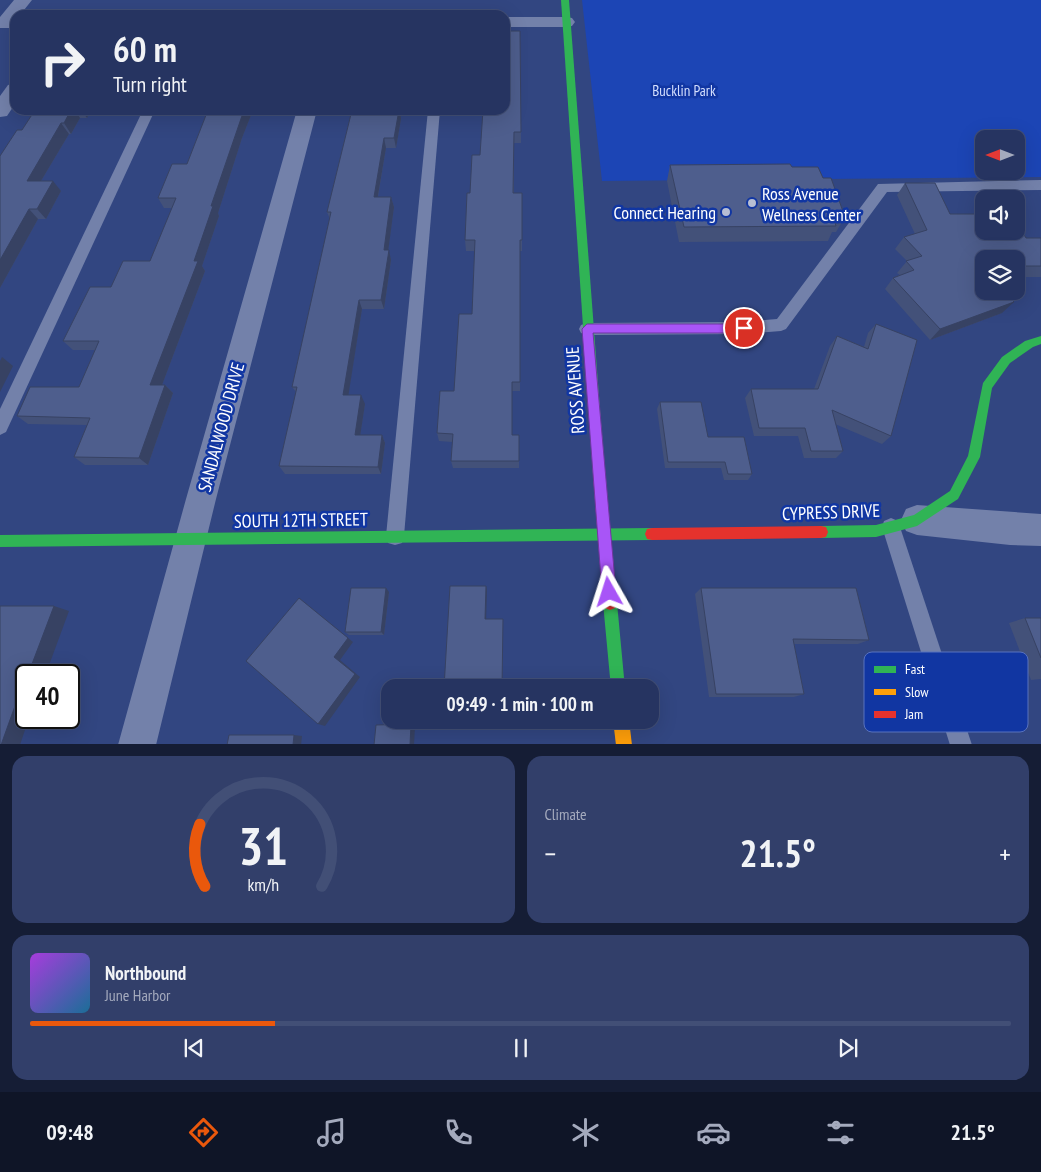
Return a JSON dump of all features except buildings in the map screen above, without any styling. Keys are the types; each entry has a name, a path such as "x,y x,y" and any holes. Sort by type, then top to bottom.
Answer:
{"street":[{"name":"ROSS AVENUE","path":"565,0 587,329 603,534 617,679"},
{"path":"510,22 566,22"},
{"path":"0,110 10,96"},
{"name":"SANDALWOOD DRIVE","path":"137,744 191,538 307,115"},
{"name":"CYPRESS DRIVE","path":"603,534 876,531 904,524 954,495 974,457 987,386 1006,360 1029,344 1041,340"},
{"path":"904,524 1041,530"},
{"name":"SOUTH 12TH STREET","path":"0,541 603,534"},
{"path":"622,729 624,744"}],"lane":[{"path":"0,427 147,115"},
{"path":"395,536 434,115"},
{"path":"587,329 744,328 781,324 883,187 1041,185"},
{"path":"904,524 937,652"}],"green space":[{"name":"Bucklin Park","path":"582,0 1041,0 1041,177 1025,177 1025,130 975,130 975,178 602,181"}],"traffic: fast":[{"path":"565,0 599,475"},
{"path":"821,532 876,531 917,520 954,495 974,457 987,386 1006,360 1029,344 1041,340"},
{"path":"0,541 652,534"},
{"path":"610,603 617,679"}],"traffic: slow":[{"path":"622,729 624,744"}],"traffic: jam":[{"path":"599,475 610,603"},
{"path":"652,534 821,532"}],"place":[{"name":"Ross Avenue Wellness Center","path":"752,203"},
{"name":"Connect Hearing","path":"726,212"}],"route":[{"path":"609,592 587,329 744,328"}]}
